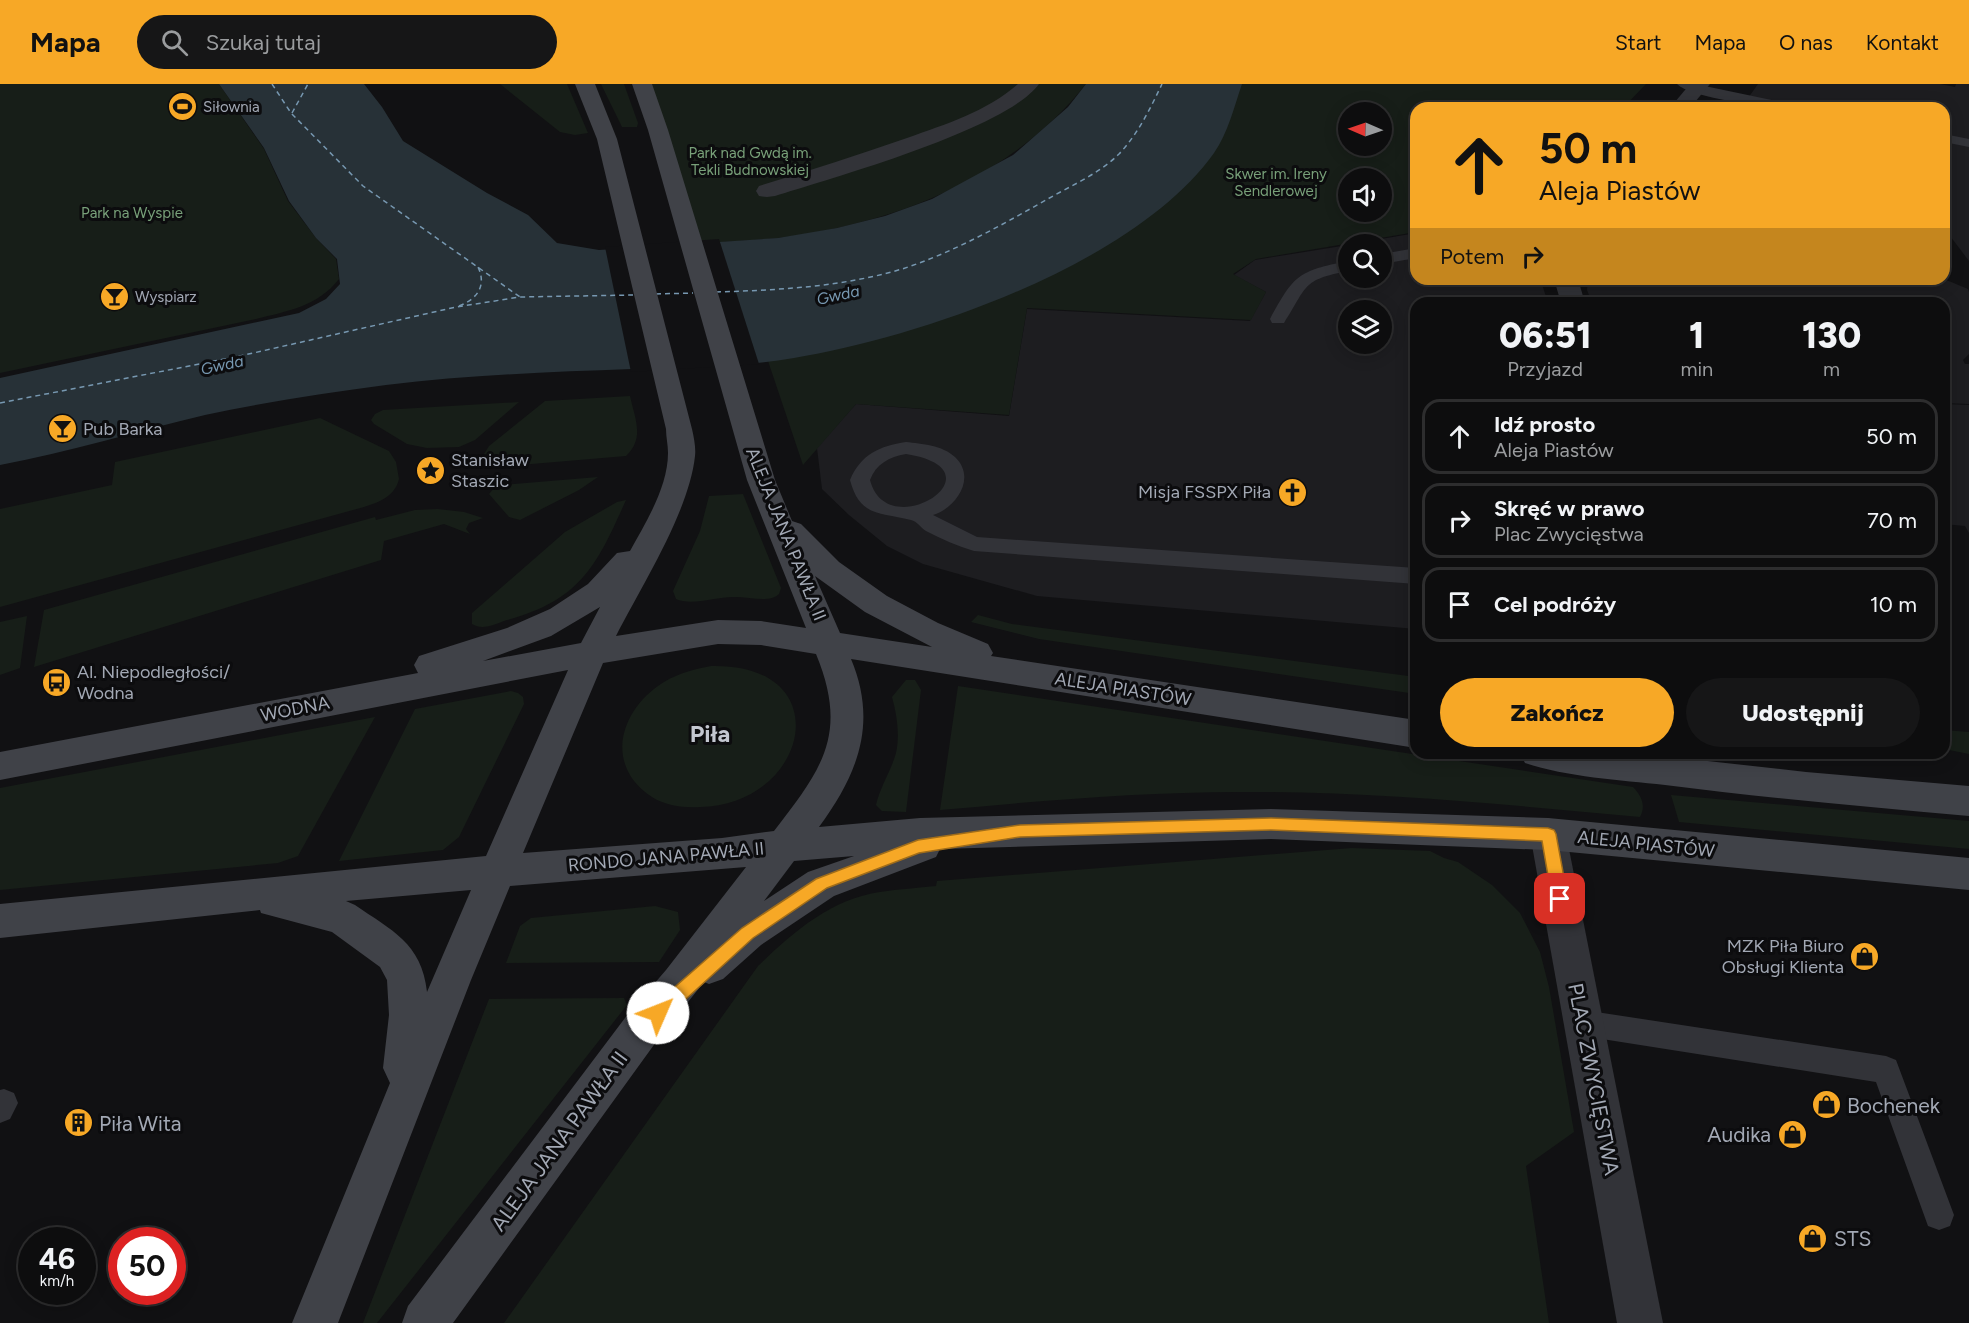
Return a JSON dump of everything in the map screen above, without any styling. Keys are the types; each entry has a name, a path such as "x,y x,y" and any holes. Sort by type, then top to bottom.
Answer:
{"main road":[{"path":"315,1323 451,980 497,871 591,654 661,520 680,464 682,454 679,429 607,138 585,84"},
{"name":"ALEJA JANA PAWŁA II","path":"642,84 678,199 742,422 771,504 830,645"},
{"path":"771,504 802,546 843,583 948,642 1038,675"},
{"path":"258,716 496,646 552,622 600,592 661,520"},
{"path":"591,654 661,640 718,632 760,633 830,645"},
{"name":"ALEJA PIASTÓW","path":"830,645 1410,733"},
{"name":"RONDO JANA PAWŁA II","path":"497,871 722,854 783,846 820,798 837,768 844,748 847,722 842,677 830,645"},
{"name":"WODNA","path":"0,766 591,654"},
{"path":"1575,759 1650,771 1820,789 1969,801"},
{"name":"ALEJA PIASTÓW","path":"783,846 920,834 1271,824 1548,834 1969,874"},
{"path":"642,1028 748,933 821,884 918,847 1020,831"},
{"name":"ALEJA JANA PAWŁA II","path":"424,1323 642,1028 680,983 783,846"},
{"path":"0,921 497,871"},
{"path":"223,898 268,900 342,918 394,954 406,979 409,1015 405,1059 393,1126"}],"street":[{"path":"767,191 847,167 977,118 1005,104 1029,84"},
{"path":"1684,102 1693,86"},
{"name":"PLAC ZWYCIĘSTWA","path":"1548,834 1640,1323"}],"lane":[{"path":"1693,86 1764,102"},
{"path":"1950,139 1969,143"},
{"path":"1392,258 1410,254"},
{"path":"1278,319 1297,284 1304,277 1338,268"},
{"path":"917,513 939,505 954,491 956,475 947,460 930,451 906,448 884,453 867,465 860,480 865,496 881,508 917,513 932,525 974,544 1410,576"},
{"path":"1583,1023 1886,1070 1938,1215"}],"shaded area":[{"path":"1758,84 1940,84 1955,87 1956,84 1969,84 1969,261 1950,236 1950,102 1745,102"},
{"path":"1410,234 1410,285 1542,285 1546,297 1410,297 1410,628 1037,596 923,564 887,546 822,489 817,448 856,404 1009,416 1027,309 1250,321 1266,292 1234,275 1255,260 1338,247 1338,288 1392,288 1392,237"},
{"path":"1950,282 1968,289 1969,292 1969,354 1963,360 1965,364 1969,364 1969,404 1950,403 1950,297 1590,297 1587,285 1950,285"},
{"path":"1950,404 1969,405 1969,533 1965,526 1950,525"}],"green space":[{"name":"Park na Wyspie","path":"0,84 219,84 264,149 288,201 316,238 336,259 339,279 322,296 280,313 0,373"},
{"path":"500,84 567,84 588,133 575,135 560,132"},
{"path":"601,84 624,84 638,123 637,127 622,127"},
{"name":"Park nad Gwdą im. Tekli Budnowskiej","path":"642,84 1086,84 1056,117 1023,146 948,191 907,208 822,231 778,238 691,244"},
{"name":"Skwer im. Ireny Sendlerowej","path":"1240,84 1646,84 1629,102 1410,102 1410,233 1392,236 1392,234 1338,234 1338,245 1256,259 1233,274 1266,292 1251,320 1027,308 1009,415 856,404 803,465 767,358"},
{"path":"630,396 637,435 632,449 626,456 495,467 486,461 484,454 489,446 545,401"},
{"path":"519,402 475,440 459,447 427,448 407,444 371,420 375,414 383,410"},
{"path":"320,418 389,451 396,462 399,479 390,494 364,507 0,607 0,509 112,485 115,462"},
{"path":"598,477 579,490 520,520 509,517 489,494 494,488 503,485"},
{"path":"743,494 781,588 779,594 770,599 733,597 689,602 676,599 673,591 700,531 709,496"},
{"path":"626,500 595,561 570,590 553,602 532,612 489,626 480,627 472,624 472,613 565,532 617,502"},
{"path":"438,509 464,512 483,518 469,523 466,529 470,534 444,524 384,541 381,560 34,667 44,610 375,517 376,520 415,510"},
{"path":"978,615 1012,624 1410,676 1410,693 1039,639 971,622"},
{"path":"27,616 20,668 0,675 0,622"},
{"path":"711,666 752,671 779,686 793,709 795,735 786,761 766,784 737,800 700,807 675,806 652,797 637,784 627,769 623,754 623,738 628,722 649,693 675,676"},
{"path":"906,680 915,680 921,690 906,812 882,811 876,805 894,760 898,739 892,697"},
{"path":"958,686 1410,754 1410,759 1446,759 1633,787 1639,794 1643,805 1640,817 1390,796 1290,792 1202,792 1052,800 940,810"},
{"path":"511,691 523,697 524,704 459,837 443,850 339,861 415,709"},
{"path":"375,717 298,856 278,863 0,890 0,788"},
{"path":"1950,730 1969,732 1969,754 1950,750"},
{"path":"1671,795 1969,821 1969,849 1679,822"},
{"path":"1352,848 1430,851 1458,862 1492,885 1520,913 1540,952 1549,987 1574,1132 1526,1166 1549,1323 504,1323 758,966 799,930 829,910 862,896 936,886 937,881"},
{"path":"655,906 678,912 680,930 659,962 506,963 520,926 531,918"},
{"path":"624,998 627,1005 377,1323 363,1323 489,999"}],"water":[{"name":"Gwda","path":"219,84 364,84 382,107 403,141 487,193 528,215 557,243 599,250 778,238 837,228 885,216 932,199 1013,155 1068,107 1086,84 1242,84 1227,128 1214,153 1179,193 1134,228 1081,261 1023,289 963,313 903,333 846,348 754,363 478,376 341,391 205,415 0,465 0,378 299,313 326,299 340,284 337,259 316,238 289,201 264,148"}],"pier":[{"path":"719,239 759,364 631,372 605,247"}],"ferry route":[{"path":"272,84 291,113 363,186 478,267"},
{"path":"292,113 308,84"},
{"path":"716,292 786,289 856,280 921,263 957,247 1103,168 1119,154 1138,130 1162,84"},
{"path":"459,306 471,300 479,291 481,274 478,267"},
{"path":"478,267 520,297"},
{"path":"656,294 693,293"},
{"path":"520,297 633,295"},
{"path":"0,403 240,356 456,307 520,297"}],"place":[{"name":"Siłownia","path":"182,107"},
{"name":"Wyspiarz","path":"114,297"},
{"name":"Pub Barka","path":"62,429"},
{"name":"Stanisław Staszic","path":"430,470"},
{"name":"Misja FSSPX Piła","path":"1292,492"},
{"name":"Al. Niepodległości/ Wodna","path":"56,682"},
{"name":"MZK Piła Biuro Obsługi Klienta","path":"1865,956"},
{"name":"Bochenek","path":"1826,1105"},
{"name":"Piła Wita","path":"78,1123"},
{"name":"Audika","path":"1792,1134"},
{"name":"STS","path":"1813,1238"}],"district":[{"name":"Piła","path":"710,733"}],"route":[{"path":"658,1013 748,933 821,884 918,847 1020,831 1271,824 1548,834 1560,899"}]}
